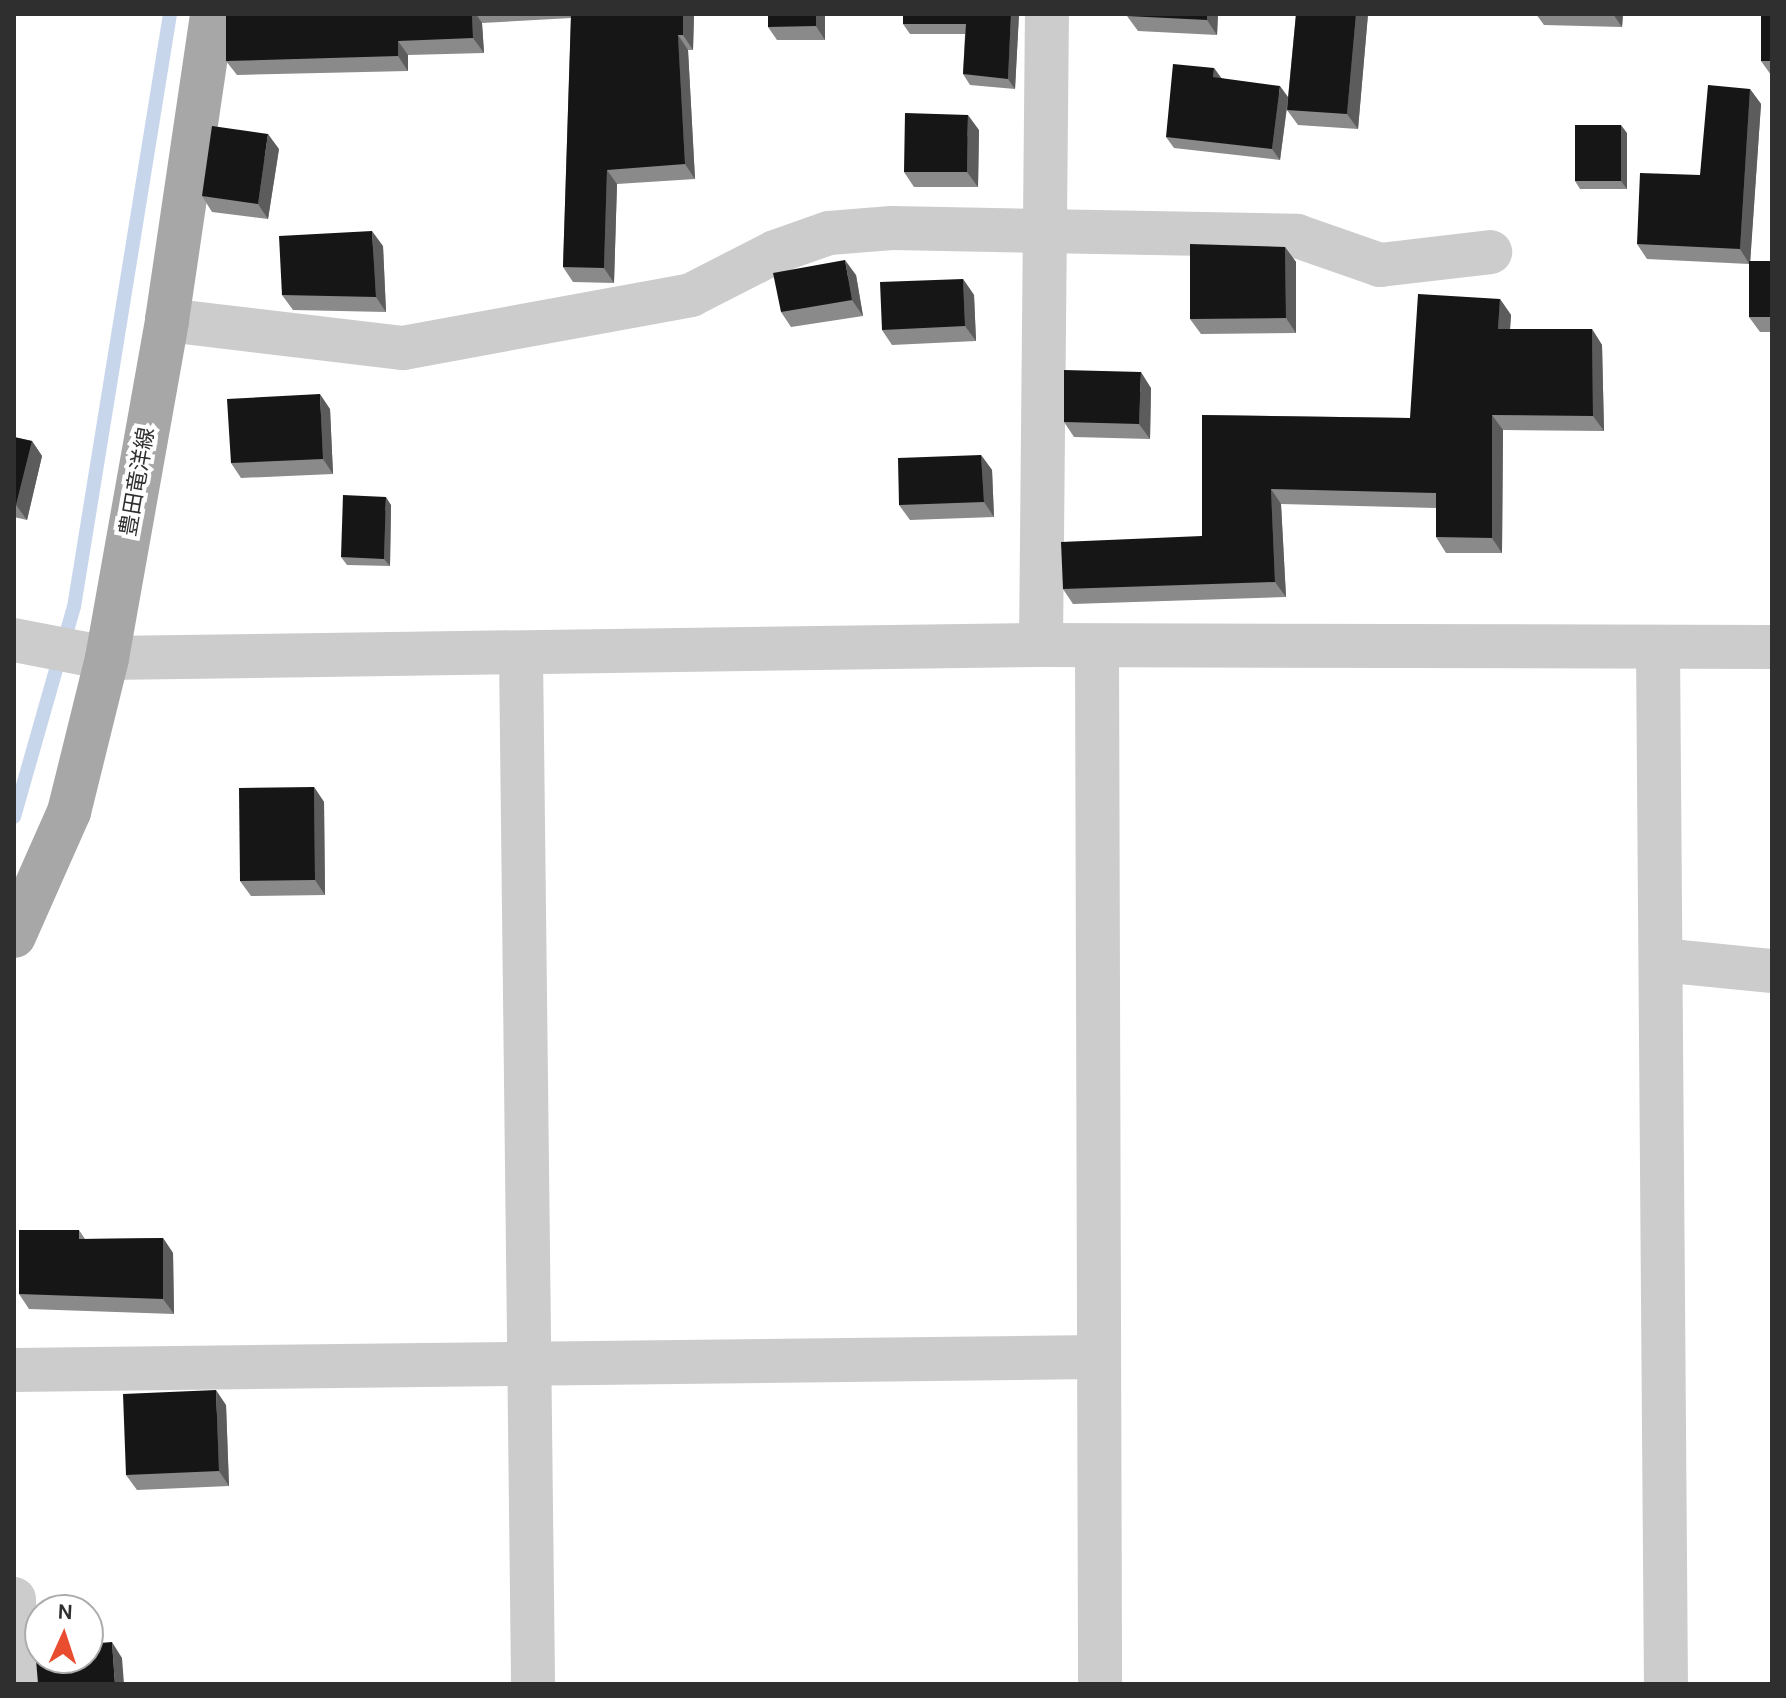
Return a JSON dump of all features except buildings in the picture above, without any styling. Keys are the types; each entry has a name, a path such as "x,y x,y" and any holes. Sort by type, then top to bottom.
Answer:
{"main road":[{"name":"豊田竜洋線","path":"14,936 69,812 107,658 167,320 212,14"}],"street":[{"path":"1041,645 1047,14"},
{"path":"167,320 403,348 691,295 775,252 829,233 892,228 1297,236 1380,265 1490,252"},
{"path":"14,640 107,658 1041,645 1097,648 1772,647"},
{"path":"1658,647 1666,1684"},
{"path":"1097,648 1100,1684"},
{"path":"521,653 533,1684"},
{"path":"1661,960 1772,971"},
{"path":"14,1370 1097,1357"},
{"path":"14,1599 16,1684"}],"waterway":[{"path":"14,817 74,607 170,14"}]}
